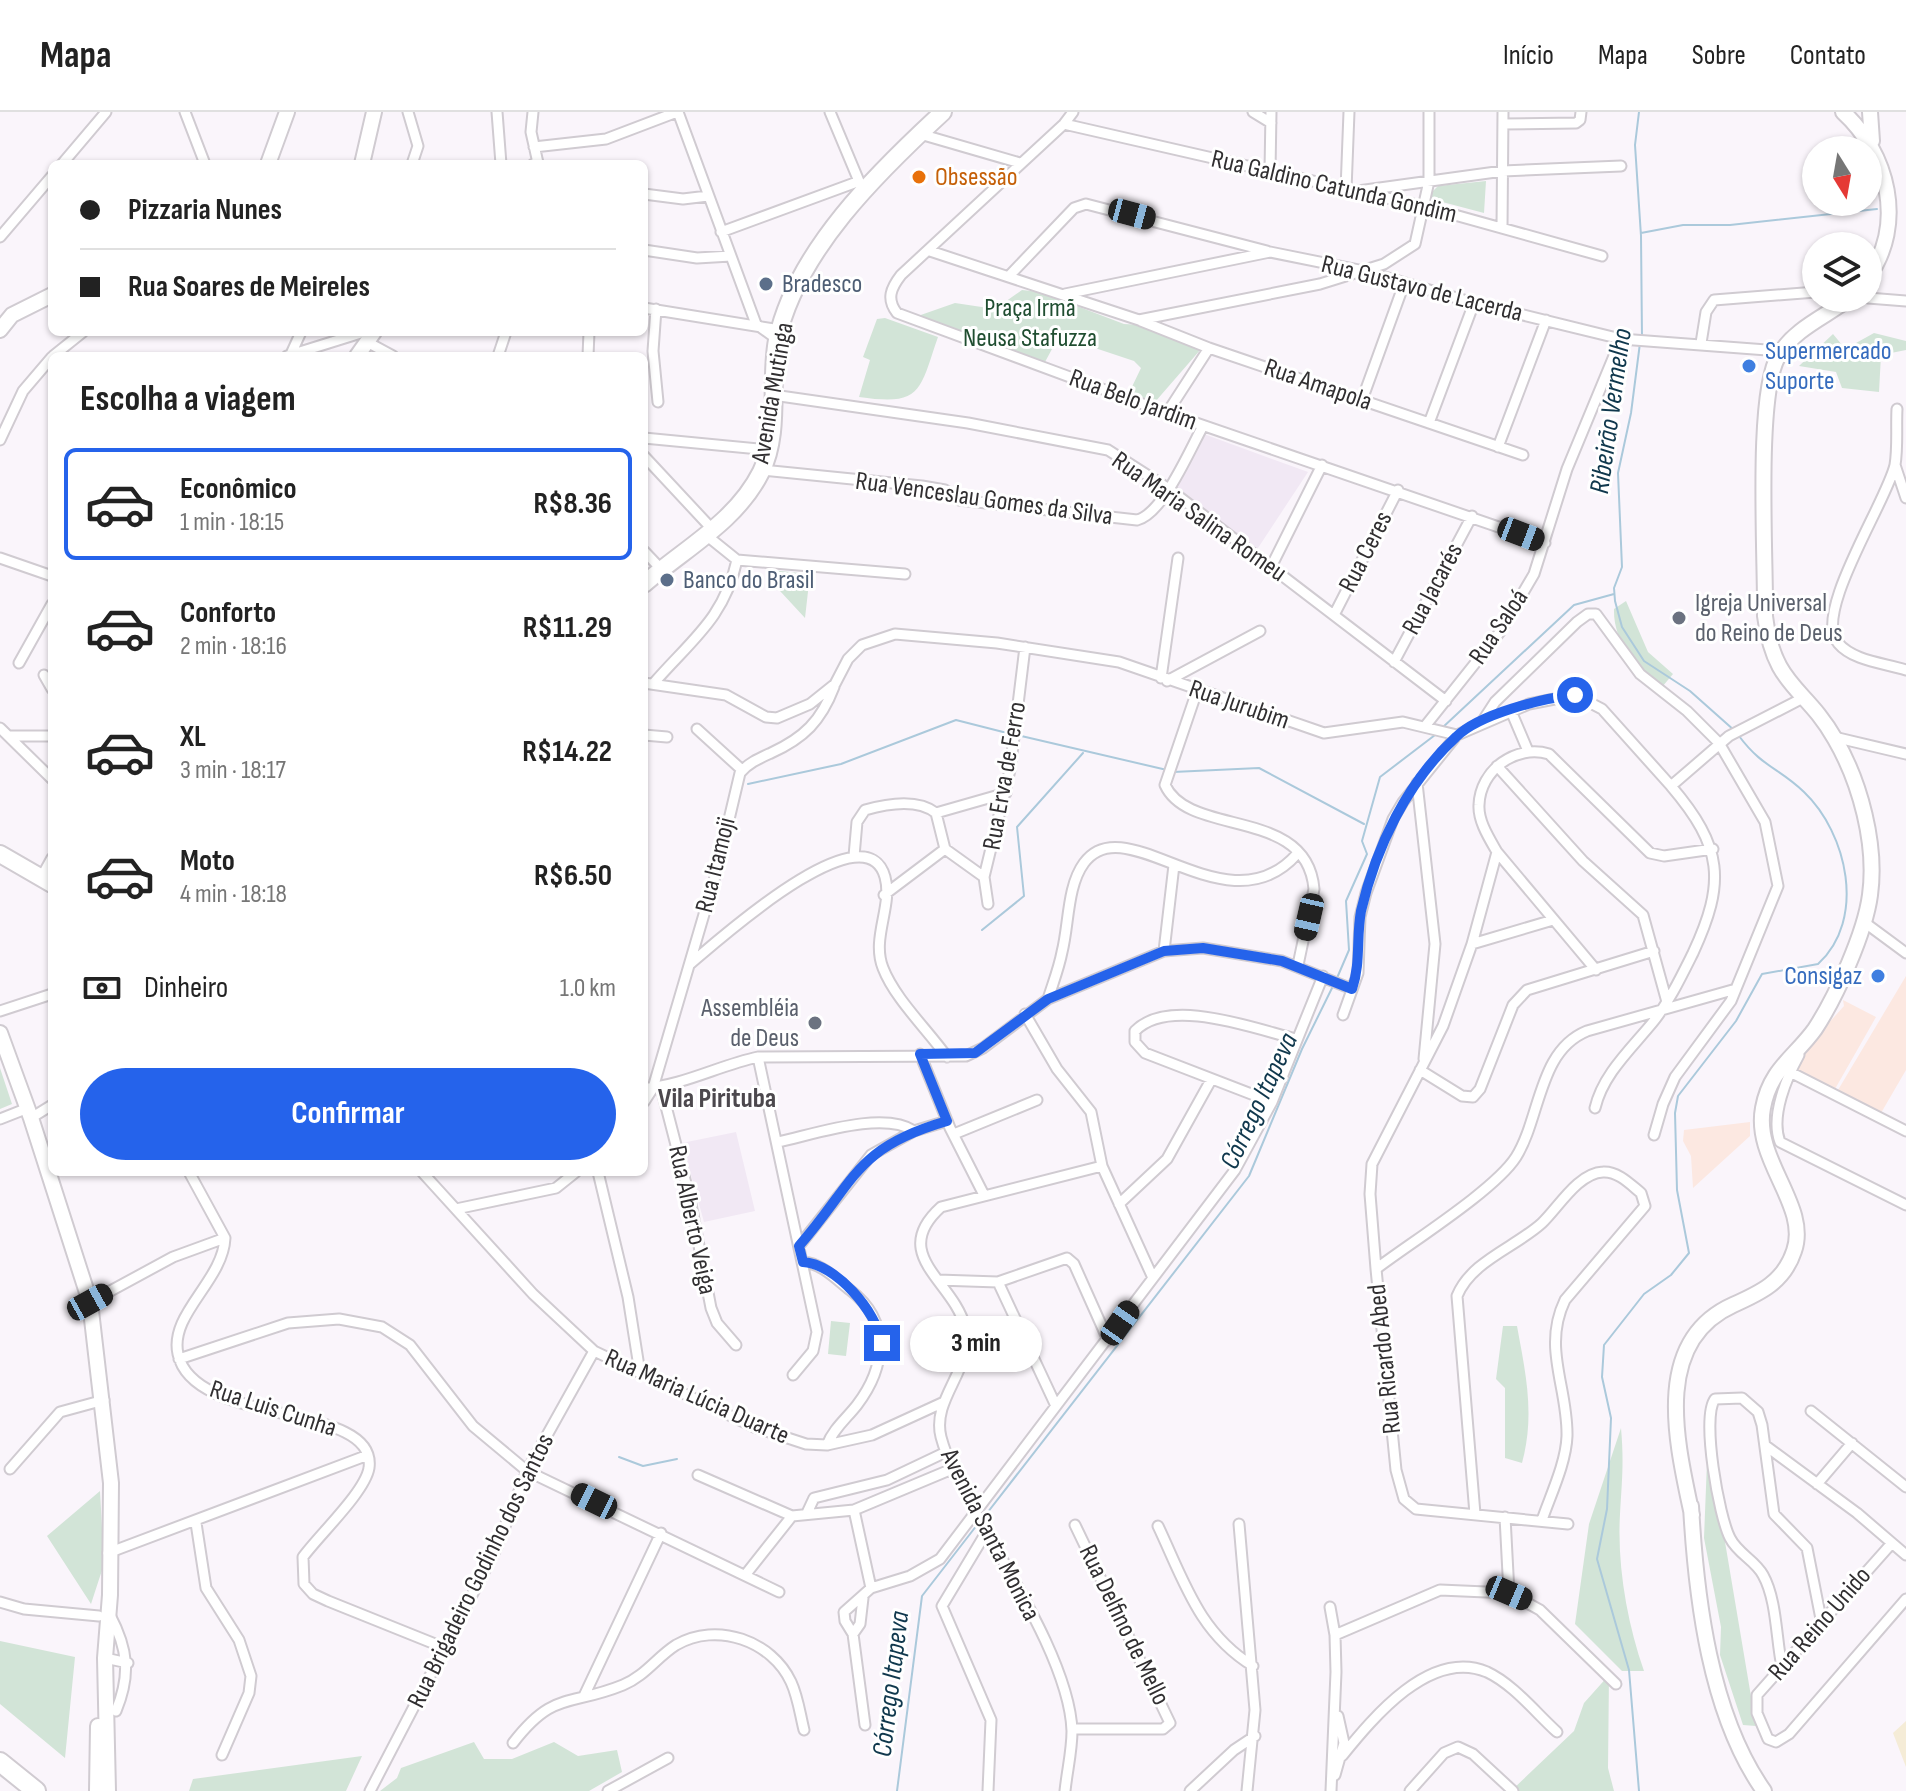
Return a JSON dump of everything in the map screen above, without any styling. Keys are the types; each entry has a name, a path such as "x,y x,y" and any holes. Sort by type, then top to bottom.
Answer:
{"highway":[{"path":"0,1762 36,1791"}],"main road":[{"path":"269,160 287,112"},
{"path":"363,160 374,112"},
{"name":"Avenida Mutinga","path":"648,580 710,533 744,500 762,470 769,450 779,334 799,284 860,186 943,112"},
{"path":"1870,112 1872,136"},
{"path":"1851,114 1868,136"},
{"path":"1882,170 1888,217 1882,244"},
{"path":"0,330 12,315 48,297"},
{"path":"1764,1791 1727,1720 1711,1657 1692,1515 1678,1367 1689,1342 1709,1318 1773,1285 1795,1251 1794,1218 1766,1155 1761,1121 1767,1091 1790,1053 1813,1031 1864,922 1870,895 1868,838 1853,775 1834,737 1801,699 1774,660 1765,616 1770,374 1781,351 1829,312"},
{"path":"0,854 46,881"},
{"path":"0,1033 48,1170"},
{"path":"50,1176 90,1302 104,1400 111,1483 104,1614 102,1748 108,1791"},
{"path":"97,1791 102,1748 104,1614"},
{"path":"1711,1657 1749,1752 1772,1791"}],"street":[{"path":"65,160 106,112"},
{"path":"185,112 203,160"},
{"path":"408,112 418,146 413,160"},
{"path":"497,112 501,160"},
{"path":"533,112 536,160"},
{"path":"534,147 598,141 678,112 756,324"},
{"path":"721,232 860,186 830,112"},
{"name":"Rua Belo Jardim","path":"1073,112 930,251 901,275 890,291 892,307 897,313 1203,426 1398,490 1545,543"},
{"path":"1253,112 1271,117 1270,171"},
{"path":"1349,112 1349,191 1503,171 1621,166"},
{"path":"1139,320 1296,290 1364,271 1403,254 1415,244 1426,207 1429,112"},
{"path":"1502,228 1503,112"},
{"path":"1503,124 1576,123 1580,120 1581,112"},
{"name":"Rua Galdino Catunda Gondim","path":"1064,124 1426,207 1602,256"},
{"path":"919,134 1020,163"},
{"path":"0,237 48,181"},
{"path":"648,195 683,199 708,196"},
{"path":"1009,276 1074,208 1086,204 1270,252"},
{"path":"648,251 697,258 731,256"},
{"name":"Rua Amapola","path":"930,251 1065,294 1209,348 1523,455"},
{"name":"Rua Gustavo de Lacerda","path":"1065,294 1270,252 1364,271 1474,303 1624,340 1781,351"},
{"path":"1362,400 1404,284"},
{"path":"1701,343 1706,312 1714,300 1802,293"},
{"path":"1882,299 1906,301"},
{"path":"1429,423 1474,303"},
{"path":"648,308 756,324 779,334"},
{"path":"656,309 653,351 658,402"},
{"path":"1498,447 1546,320"},
{"path":"57,352 78,336"},
{"path":"301,352 364,336"},
{"path":"369,336 388,352"},
{"name":"Rua Saloá","path":"1426,725 1514,610 1545,543 1567,469 1624,340"},
{"path":"1167,413 1209,348"},
{"path":"0,440 23,391 48,361"},
{"name":"Rua Maria Salina Romeu","path":"773,395 1087,445 1122,457 1169,489 1446,701"},
{"path":"1897,409 1895,465 1906,498"},
{"name":"Rua Venceslau Gomes da Silva","path":"762,470 922,486 945,490 959,500 1125,520 1144,518 1169,489 1203,426"},
{"path":"648,438 769,450"},
{"path":"648,461 737,560 905,574"},
{"path":"1271,567 1322,465"},
{"path":"1895,465 1838,596 1831,629 1838,644 1850,653 1906,670"},
{"name":"Rua Ceres","path":"1334,615 1398,490"},
{"name":"Rua Jacarés","path":"1394,662 1472,516"},
{"path":"648,555 661,569"},
{"path":"0,558 48,575"},
{"path":"1164,680 1178,558"},
{"path":"649,683 716,616 731,586 737,560"},
{"path":"19,663 48,611"},
{"path":"1482,722 1495,702 1583,617 1593,614 1600,618 1640,674 1687,711 1719,743 1765,822 1778,886 1736,989 1675,1077 1654,1135"},
{"path":"1164,680 1260,631"},
{"name":"Rua Jurubim","path":"649,683 726,695 772,718 810,704 835,684 848,659 862,645 880,636 895,634 1025,647 1119,662 1164,680 1265,711 1313,731 1333,732 1383,722 1426,725 1457,735"},
{"name":"Rua Erva de Ferro","path":"988,904 984,877 1006,793 1025,647"},
{"path":"44,675 48,682"},
{"path":"697,729 742,770 806,734 819,719 835,684"},
{"path":"1197,691 1187,728 1167,772 1167,790 1205,813 1282,838 1310,870 1314,889 1298,965"},
{"path":"1343,1015 1358,973 1360,917 1366,893 1393,819 1417,783 1457,735 1511,711 1561,696 1584,696 1602,709 1671,786 1704,829 1713,849 1716,878 1714,904 1666,1005 1603,1084 1595,1108"},
{"path":"1671,786 1729,736 1801,699"},
{"path":"1511,711 1528,751"},
{"path":"0,728 48,775"},
{"path":"648,735 667,737"},
{"path":"10,736 48,736"},
{"path":"1834,737 1906,754"},
{"path":"1596,970 1497,852 1486,834 1478,804 1482,788 1497,766 1528,751 1549,754 1565,766 1650,853 1664,856 1713,849"},
{"path":"1497,766 1583,861 1643,915 1666,1005"},
{"name":"Rua Itamoji","path":"653,1088 742,770"},
{"path":"1417,783 1435,944 1422,1066 1462,1096 1473,1097 1480,1089 1519,997 1540,985 1654,951"},
{"path":"854,856 857,822 865,810 902,804 919,805 936,813 1006,793"},
{"path":"936,813 945,849 984,877"},
{"path":"884,895 945,849"},
{"path":"1048,999 1062,954 1077,877 1089,858 1104,849 1130,849 1217,879 1256,879 1277,874 1297,854"},
{"name":"Rua Ricardo Abed","path":"1497,852 1472,944 1443,1026 1372,1164 1370,1194 1396,1470 1404,1499 1416,1509 1568,1524"},
{"path":"690,964 783,889 807,875 854,856 874,862 881,868 886,882 879,951 883,969 947,1057"},
{"path":"1164,951 1174,865"},
{"path":"1472,944 1553,920"},
{"path":"1864,922 1906,953"},
{"path":"653,1088 725,1064 758,1057 920,1054 947,1057 975,1053 1048,999 1164,951 1224,950 1298,965 1352,989"},
{"path":"865,1725 853,1634 844,1617 850,1606 871,1588 910,1576 940,1559 1108,1340 1235,1170 1272,1102 1323,976"},
{"path":"1376,1269 1506,1170 1522,1145 1547,1077 1565,1043 1587,1031 1666,1005 1736,989"},
{"path":"0,1011 48,995"},
{"path":"1025,1014 1057,1069 1091,1112 1102,1166 1153,1278"},
{"path":"1272,1102 1145,1053 1135,1042 1135,1031 1163,1017 1192,1015 1296,1039"},
{"path":"1790,1072 1813,1031"},
{"path":"1790,1053 1790,1072 1778,1118 1780,1142 1906,1205"},
{"path":"920,1054 947,1121 984,1195"},
{"path":"758,1057 803,1262 817,1343 793,1375"},
{"path":"1790,1072 1906,1131"},
{"path":"1119,1204 1167,1159 1211,1080"},
{"name":"Rua Alberto Veiga","path":"653,1088 690,1199 711,1308 724,1334 736,1345"},
{"path":"954,1134 1037,1100"},
{"path":"0,1119 48,1106"},
{"path":"799,1246 865,1160 914,1131 947,1121"},
{"path":"778,1142 862,1125 899,1124 914,1131"},
{"name":"Avenida Santa Monica","path":"1065,1791 1072,1729 1064,1691 1045,1643 952,1469 946,1452 939,1424 944,1402 962,1365 966,1333 957,1308 928,1269 921,1251 925,1226 941,1207 1102,1166"},
{"path":"1475,1514 1456,1308 1460,1288 1486,1262 1539,1226 1586,1179 1595,1173 1612,1173 1641,1193 1645,1206 1574,1289 1557,1317 1554,1355 1567,1440 1542,1520"},
{"path":"191,1176 225,1238 217,1269 182,1323 177,1339 179,1359 288,1323 339,1319 382,1327 410,1345 473,1426 527,1471 779,1592"},
{"name":"Rua Maria Lúcia Duarte","path":"426,1176 533,1294 594,1351 754,1427 806,1444 827,1445 872,1435 944,1402"},
{"path":"456,1209 556,1188 571,1176"},
{"path":"599,1176 628,1297 640,1373"},
{"path":"90,1302 173,1257 225,1238"},
{"path":"938,1280 998,1282 1055,1259 1070,1259 1108,1340"},
{"path":"803,1262 817,1266 863,1301 874,1316 882,1343 867,1392 827,1445"},
{"path":"998,1282 1056,1406"},
{"name":"Rua Brigadeiro Godinho dos Santos","path":"370,1791 496,1549 527,1471 594,1351"},
{"name":"Rua Luis Cunha","path":"179,1359 197,1384 218,1396 351,1433 368,1455 369,1470 352,1497 303,1557 304,1584 313,1594 328,1601 445,1648"},
{"path":"1782,1667 1763,1574 1737,1549 1724,1523 1708,1420 1712,1402 1731,1396 1751,1404 1758,1412 1766,1446 1774,1514 1807,1548 1821,1619"},
{"path":"10,1469 54,1416 69,1406 104,1400"},
{"path":"1811,1411 1906,1487"},
{"path":"1817,1484 1852,1443"},
{"path":"1766,1446 1906,1555"},
{"path":"807,1513 814,1498 887,1480 946,1452"},
{"path":"108,1553 196,1523 368,1455"},
{"path":"698,1475 792,1516 854,1510 952,1469"},
{"path":"854,1510 871,1588"},
{"path":"746,1574 792,1516"},
{"path":"1505,1517 1509,1593"},
{"path":"196,1523 206,1588 239,1640 251,1676 249,1693 222,1755"},
{"path":"1239,1524 1253,1666 1255,1736 1247,1791"},
{"name":"Rua Delfino de Mello","path":"1072,1729 1150,1729 1170,1725 1167,1712 1075,1525"},
{"path":"1158,1526 1196,1608 1212,1632 1232,1653 1253,1666"},
{"path":"985,1528 942,1606 991,1720 988,1791"},
{"path":"584,1696 661,1533"},
{"name":"Rua Reino Unido","path":"1892,1543 1821,1619 1755,1699 1768,1739 1781,1740 1906,1599"},
{"path":"1335,1635 1440,1590 1509,1593 1540,1610 1616,1684"},
{"path":"853,1634 860,1624 863,1598"},
{"path":"0,1602 24,1609 104,1614 128,1663 123,1694 116,1711"},
{"path":"1330,1607 1335,1635 1338,1737 1332,1787"},
{"path":"513,1743 538,1713 634,1680 678,1644 730,1635 759,1646 778,1663 792,1684 804,1730"},
{"path":"105,1658 128,1663"},
{"path":"1337,1756 1405,1690 1446,1671 1460,1668 1489,1673 1557,1732"},
{"path":"1338,1737 1368,1725"},
{"path":"1190,1791 1234,1750 1255,1736"},
{"path":"1410,1791 1444,1753 1458,1747 1473,1754 1513,1791"},
{"path":"608,1791 668,1758"}],"shaded area":[{"path":"1201,433 1308,472 1256,551 1174,488"},
{"path":"1906,976 1906,1070 1881,1113 1838,1090"},
{"path":"1843,1000 1876,1017 1835,1089 1798,1070 1809,1045 1844,1006"},
{"path":"1750,1122 1750,1136 1693,1188 1691,1156 1683,1141 1684,1130"},
{"path":"736,1132 755,1211 704,1222 682,1143"},
{"path":"1906,1721 1906,1767 1893,1733"}],"green space":[{"path":"1486,181 1484,213 1431,199 1430,194 1438,186"},
{"name":"Praça Irmã Neusa Stafuzza","path":"1022,290 1040,292 1124,324 1143,325 1201,349 1155,402 1129,393 1141,368 1134,361 1059,336 1045,362 915,317 955,303 995,309"},
{"path":"885,318 938,337 915,391 895,399 859,397 870,360 863,357 877,319"},
{"path":"1874,333 1906,341 1906,350 1881,355 1879,392 1842,388 1836,372 1799,366 1833,334 1852,357 1859,353 1856,343"},
{"path":"770,570 810,574 805,618 768,578"},
{"path":"1626,601 1648,652 1673,674 1662,687 1644,671 1622,643 1614,609"},
{"path":"0,1068 12,1104 0,1109"},
{"path":"831,1321 850,1323 846,1356 828,1354"},
{"path":"1503,1326 1517,1326 1526,1378 1529,1411 1522,1463 1505,1458 1505,1388 1496,1379"},
{"path":"1621,1428 1623,1461 1619,1533 1622,1573 1628,1613 1644,1671 1622,1671 1575,1624 1589,1524"},
{"path":"1707,1462 1724,1536 1756,1726 1743,1725 1720,1655 1721,1627 1704,1538"},
{"path":"100,1491 104,1564 91,1604 47,1536"},
{"path":"0,1641 75,1657 65,1758 0,1704"},
{"path":"1609,1675 1608,1768 1614,1791 1511,1791 1574,1731 1584,1703"},
{"path":"474,1742 484,1759 512,1759 554,1742 578,1756 617,1750 622,1772 589,1791 380,1791 397,1778 401,1768"},
{"path":"362,1756 346,1791 189,1791 193,1779"}],"waterway":[{"name":"Ribeirão Vermelho","path":"1639,112 1635,145 1641,236 1642,337"},
{"path":"1641,233 1683,225 1730,225 1813,216"},
{"name":"Ribeirão Vermelho","path":"1640,343 1631,413 1618,473 1622,567 1614,588 1615,601 1622,627 1644,661 1690,691 1735,731"},
{"name":"Córrego Itapeva","path":"1442,728 1574,605 1614,594"},
{"path":"748,784 841,764 956,720 1011,734"},
{"path":"1017,735 1167,770"},
{"name":"Córrego Itapeva","path":"1337,978 1349,950 1346,901 1367,854 1362,841 1380,777 1435,735"},
{"name":"Ribeirão Vermelho","path":"1639,1791 1629,1670 1597,1559 1607,1509 1611,1418 1602,1377 1604,1345 1644,1294 1671,1275 1689,1253 1677,1190 1675,1113 1678,1096 1736,1021 1762,974 1818,964 1833,945 1843,924 1846,901 1846,876 1840,853 1819,809 1795,784 1755,754 1739,736"},
{"path":"982,930 1024,896 1017,827 1083,753"},
{"path":"1173,772 1259,768 1364,824"},
{"name":"Córrego Itapeva","path":"984,1517 1249,1176 1302,1049 1334,984"},
{"path":"619,1457 643,1466 677,1459"},
{"name":"Córrego Itapeva","path":"897,1791 922,1596 977,1525"}],"place":[{"name":"Obsessão","path":"919,177"},
{"name":"Bradesco","path":"766,284"},
{"name":"Supermercado Suporte","path":"1749,366"},
{"name":"Banco do Brasil","path":"667,580"},
{"name":"Igreja Universal do Reino de Deus","path":"1679,618"},
{"name":"Consigaz","path":"1878,976"},
{"name":"Assembléia de Deus","path":"815,1023"}],"district":[{"name":"Vila Pirituba","path":"717,1098"}],"route":[{"path":"882,1343 869,1307 817,1266 803,1262 799,1246 859,1166 871,1155 914,1131 947,1121 920,1054 947,1057 975,1053 1048,999 1164,951 1203,948 1282,961 1352,989 1358,973 1360,917 1366,893 1393,819 1403,802 1457,735 1529,704 1575,695"}]}
